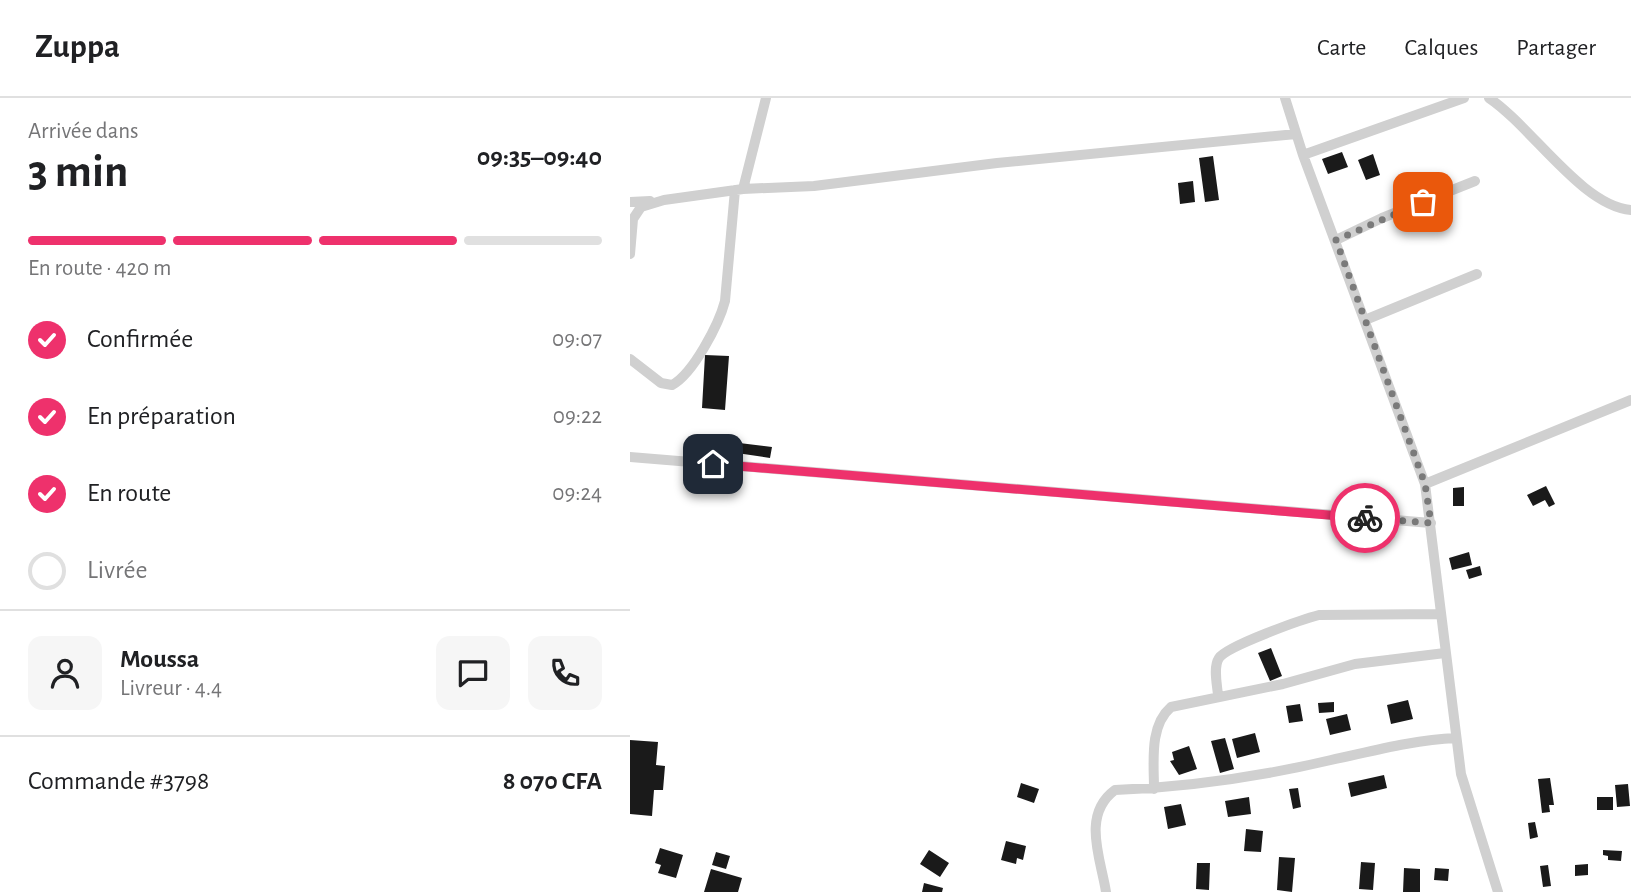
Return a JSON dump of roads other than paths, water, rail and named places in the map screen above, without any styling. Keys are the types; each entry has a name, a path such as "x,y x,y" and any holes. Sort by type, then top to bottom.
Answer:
{"street":[{"path":"630,359 661,383 672,385 689,371 722,314 739,189 766,98"},
{"path":"1285,98 1303,155 1425,484 1461,774 1498,892"},
{"path":"1303,155 1464,98"},
{"path":"1489,98 1534,135 1589,191 1610,206 1631,210"},
{"path":"630,202 739,189 814,186 997,163 1296,134"},
{"path":"1336,240 1382,218 1475,181"},
{"path":"630,254 633,219 641,207 664,200"},
{"path":"1366,320 1477,274"},
{"path":"1425,484 1631,400"},
{"path":"630,457 1431,523"},
{"path":"1218,695 1216,667 1224,653 1305,619 1320,615 1440,614"},
{"path":"1154,789 1155,741 1161,715 1171,706 1283,684 1355,664 1445,653"},
{"path":"1106,892 1101,858 1094,844 1095,825 1102,805 1115,790 1154,789 1240,779 1420,740 1456,738"}]}
